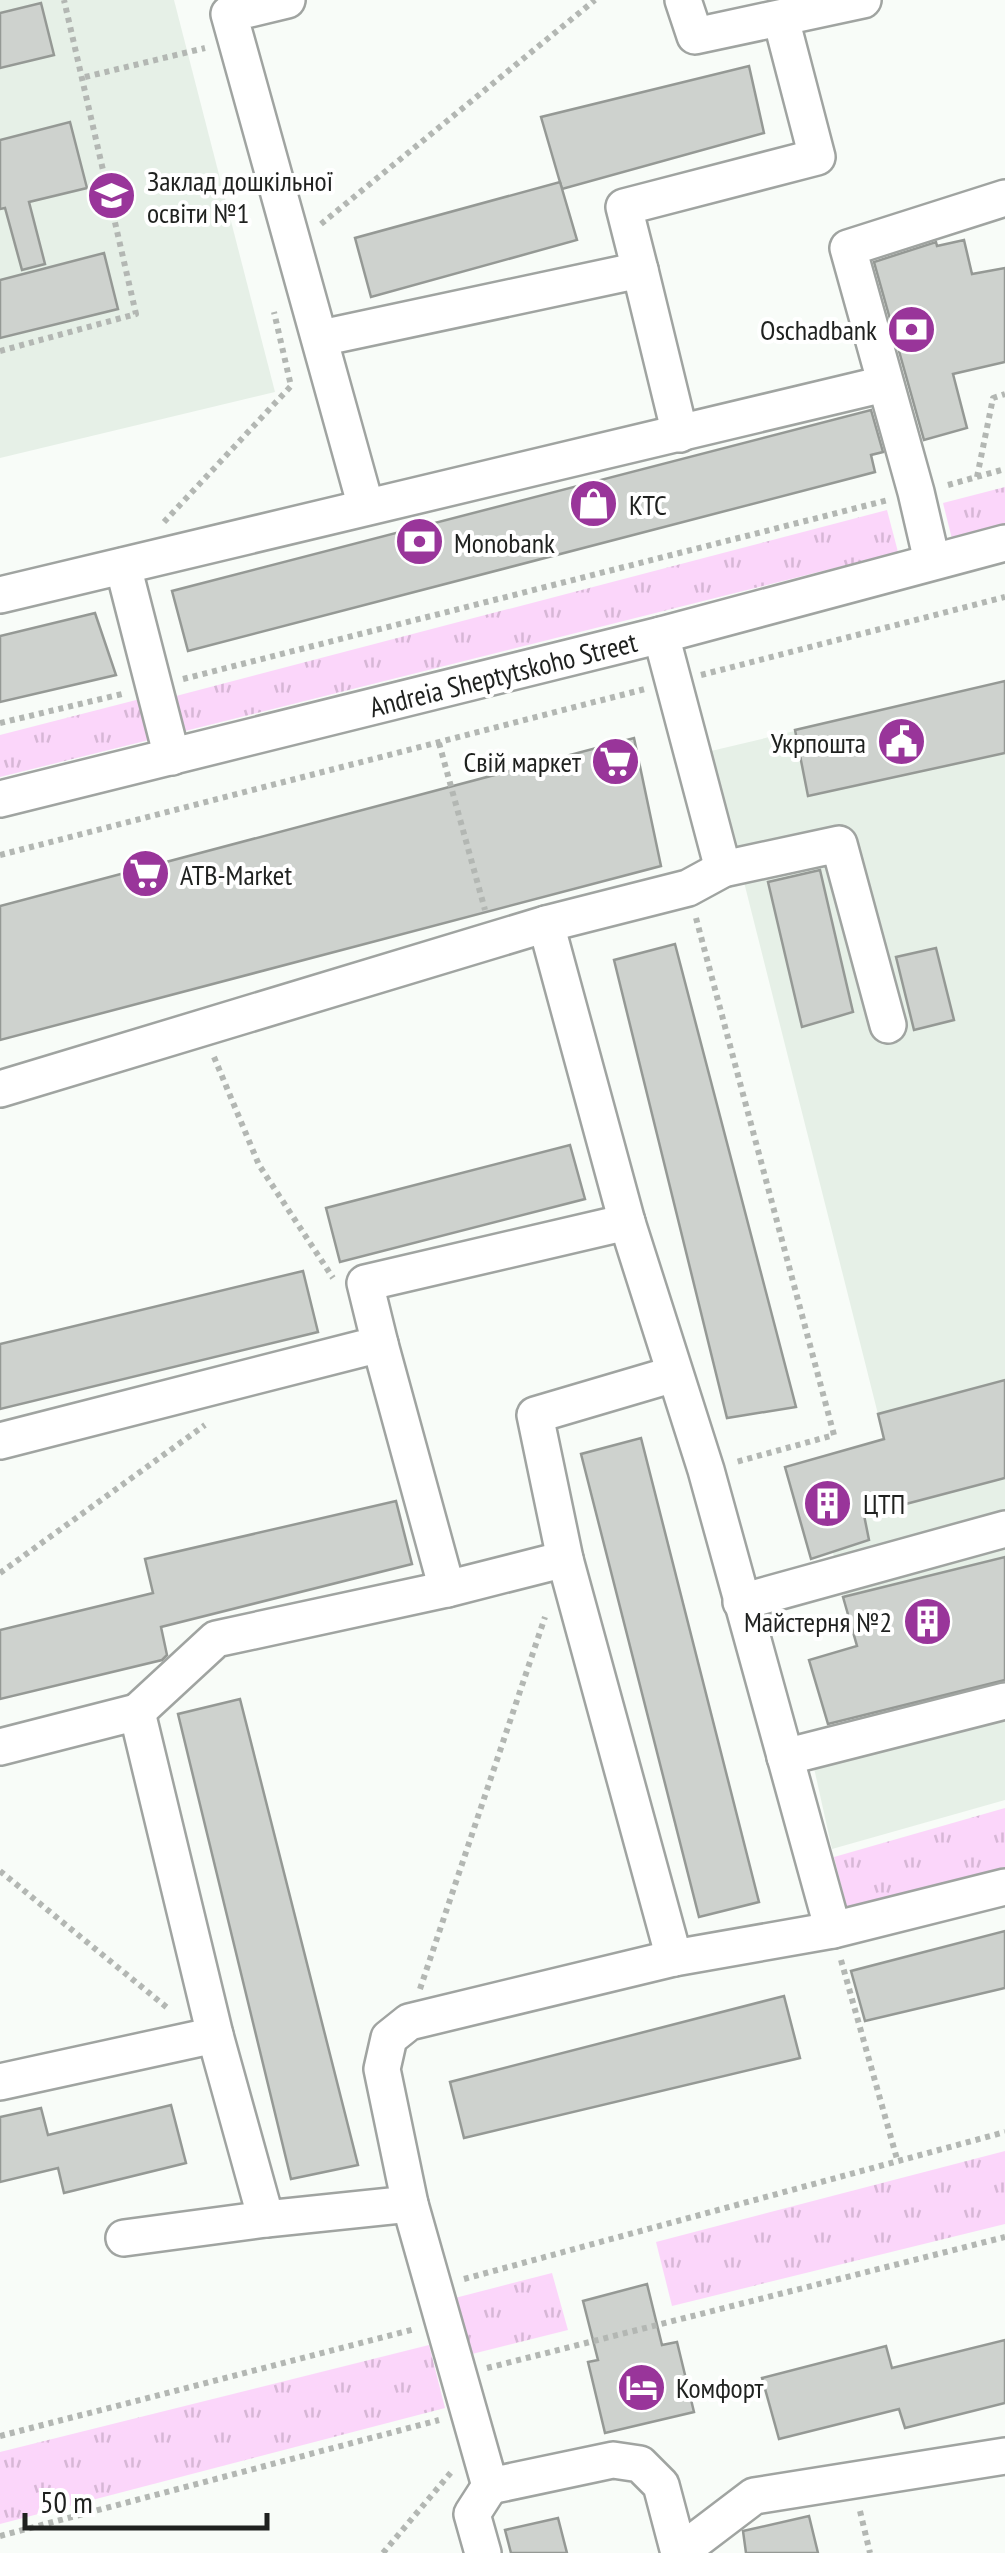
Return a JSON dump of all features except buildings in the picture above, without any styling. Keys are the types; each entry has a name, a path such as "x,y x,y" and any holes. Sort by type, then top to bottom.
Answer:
{"street":[{"path":"287,0 229,14 366,507"},
{"path":"683,0 695,36 863,0"},
{"path":"680,434 624,208 818,157 781,19"},
{"path":"932,561 848,248 1005,198"},
{"path":"320,338 640,270"},
{"path":"0,595 884,384"},
{"name":"Andreia Sheptytskoho Street","path":"0,799 661,635 1005,543"},
{"path":"123,566 172,757"},
{"path":"661,635 724,869"},
{"path":"0,1089 546,924 688,888 724,869 839,844 888,1025"},
{"path":"546,924 627,1222 706,1470 832,1930"},
{"path":"447,1590 365,1283 627,1222"},
{"path":"0,1442 380,1344"},
{"path":"674,1374 535,1415 565,1559 674,1958"},
{"path":"741,1602 1005,1528"},
{"path":"0,1747 138,1712 216,1639 447,1590 565,1559"},
{"path":"785,1757 1005,1701"},
{"path":"138,1712 208,2036 266,2218"},
{"path":"490,2486 410,2204 382,2069 389,2038 409,2022 674,1958 832,1930 1005,1886"},
{"path":"0,2082 208,2036"},
{"path":"124,2238 266,2218 410,2204"},
{"path":"482,2553 472,2514 490,2486 613,2460 640,2464 661,2485 679,2553 754,2496 1005,2456"}],"path":[{"path":"0,350 136,314 64,0"},
{"path":"296,244 595,0"},
{"path":"84,77 211,46"},
{"path":"162,524 291,386"},
{"path":"977,478 993,398 1005,394"},
{"path":"0,723 1005,470"},
{"path":"0,855 1005,597"},
{"path":"439,742 494,940"},
{"path":"688,888 834,1435 706,1470"},
{"path":"202,1028 259,1165 340,1288 365,1283"},
{"path":"0,1573 220,1414"},
{"path":"409,2022 546,1614"},
{"path":"0,1872 208,2036"},
{"path":"832,1930 897,2160"},
{"path":"434,2287 1005,2132"},
{"path":"459,2375 1005,2237"},
{"path":"0,2436 444,2322"},
{"path":"0,2536 473,2426"},
{"path":"383,2553 473,2426"},
{"path":"853,2480 870,2553"}],"shaded area":[{"name":"Заклад дошкільної освіти №1","path":"0,0 174,0 275,392 0,458"},
{"path":"1005,681 1005,1800 832,1849 814,1768 878,1723 833,1553 869,1539 848,1449 884,1438 711,751"}],"green space":[{"path":"1005,487 1005,525 952,539 943,503"},
{"path":"887,510 898,552 185,731 176,696"},
{"path":"140,699 149,740 0,777 0,735"},
{"path":"1005,1808 1005,1867 847,1908 834,1857"},
{"path":"1005,2151 1005,2224 672,2306 656,2242"},
{"path":"552,2273 568,2330 468,2355 451,2299"},
{"path":"429,2345 445,2408 0,2524 0,2452"}],"place":[{"name":"Заклад дошкільної освіти №1","path":"112,196"},
{"name":"Oschadbank","path":"912,329"},
{"name":"КТС","path":"594,504"},
{"name":"Monobank","path":"419,542"},
{"name":"Укрпошта","path":"901,742"},
{"name":"Свій маркет","path":"616,761"},
{"name":"ATB-Market","path":"145,874"},
{"name":"ЦТП","path":"828,1503"},
{"name":"Майстерня №2","path":"927,1621"},
{"name":"Комфорт","path":"641,2387"}]}
